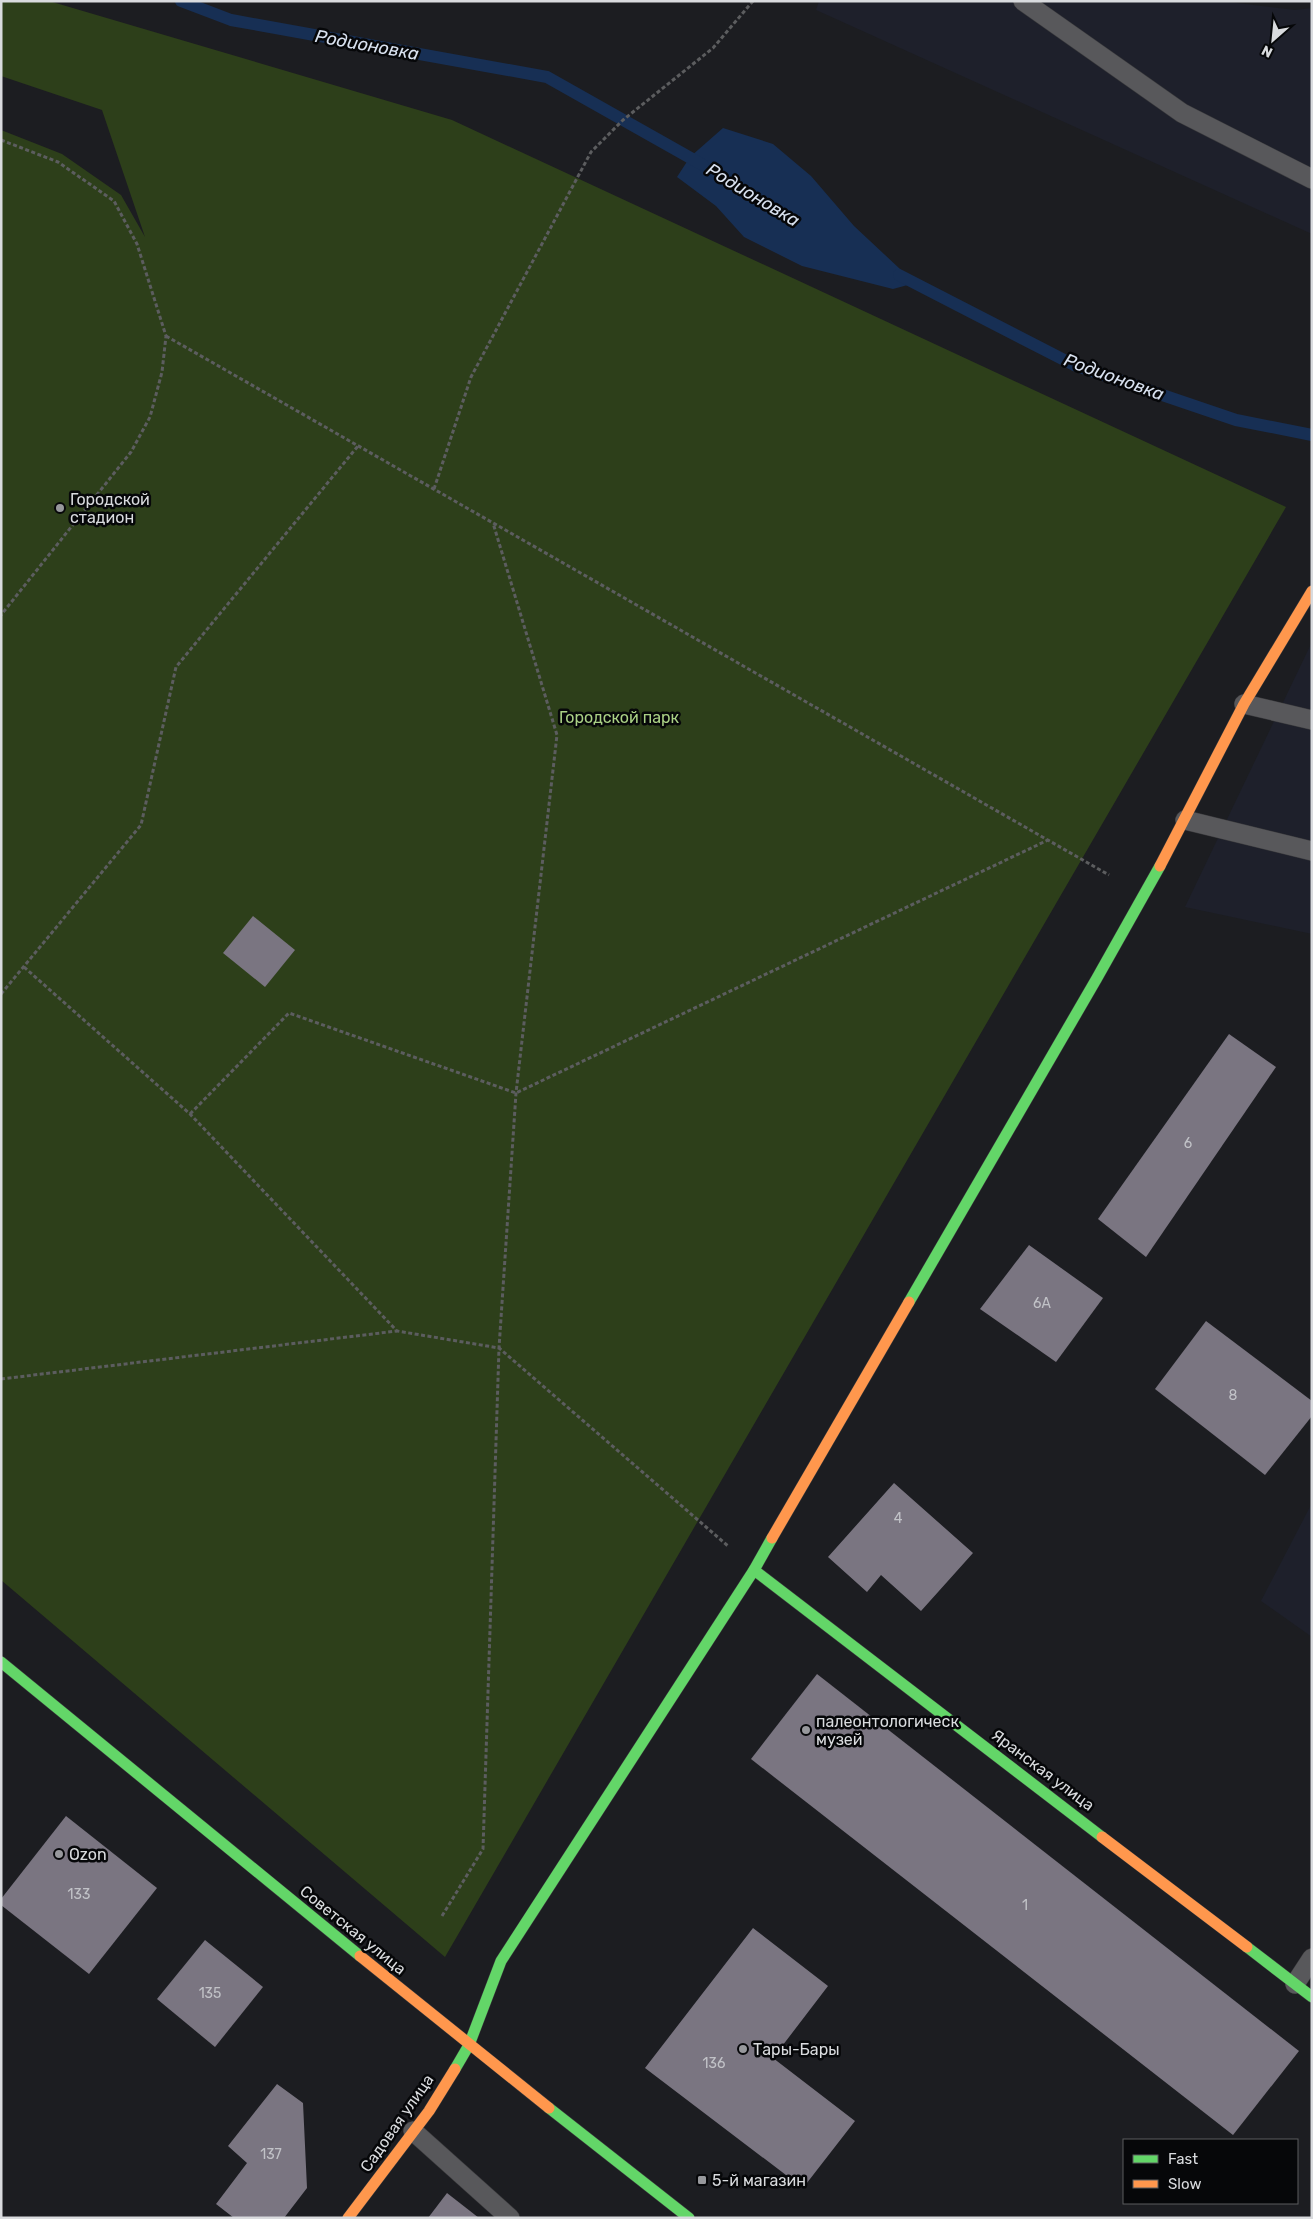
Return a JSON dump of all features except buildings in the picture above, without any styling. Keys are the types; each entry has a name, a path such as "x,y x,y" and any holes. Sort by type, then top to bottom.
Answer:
{"street":[{"name":"Садовая улица","path":"348,2218 429,2111 469,2045 501,1961 754,1570 1092,987 1186,820 1244,704 1312,591"},
{"name":"Яранская улица","path":"754,1570 1312,1997"},
{"name":"Советская улица","path":"1,1662 469,2045 689,2218"}],"lane":[{"path":"1023,1 1182,113 1312,180"},
{"path":"1244,704 1312,720"},
{"path":"1186,820 1312,851"},
{"path":"1295,1984 1312,1958"},
{"path":"413,2131 510,2218"}],"path":[{"path":"434,489 471,377 591,152 623,120 713,48 753,1"},
{"path":"1,140 58,162 114,201 138,244 166,336 162,372 150,417 131,452 1,615"},
{"path":"166,336 1109,875"},
{"path":"1,994 141,825 176,667 358,446"},
{"path":"442,1916 483,1849 499,1348 516,1093 557,736 493,523"},
{"path":"190,1114 289,1013 516,1093 1048,840"},
{"path":"24,967 190,1114 397,1331"},
{"path":"1,1380 397,1331 499,1348 754,1570"}],"shaded area":[{"path":"819,1 1221,1 1295,10 1312,8 1312,234 816,10"},
{"path":"1311,644 1312,934 1185,907"},
{"path":"1312,1503 1312,1637 1261,1601"}],"green space":[{"name":"Городской парк","path":"1,1 49,1 452,120 1286,507 445,1957 1,1580 1,130 62,154 121,195 145,237 102,110 1,76"}],"water":[{"path":"723,128 773,144 811,176 854,226 915,283 893,289 802,266 744,237 716,206 677,177 690,157"}],"waterway":[{"name":"Родионовка","path":"181,1 231,20 547,77 703,165"},
{"name":"Родионовка","path":"899,275 1074,365 1236,420 1312,435"}],"traffic: fast":[{"path":"909,1302 1160,866"},
{"path":"455,2069 469,2045 501,1961 754,1570 772,1538"},
{"path":"754,1570 1102,1837"},
{"path":"1,1662 360,1956"},
{"path":"1247,1947 1312,1997"},
{"path":"549,2108 689,2218"}],"traffic: slow":[{"path":"1160,866 1244,704 1312,591"},
{"path":"772,1538 909,1302"},
{"path":"1102,1837 1247,1947"},
{"path":"360,1956 549,2108"},
{"path":"348,2218 429,2111 455,2069"}],"place":[{"name":"Городской стадион","path":"60,508"},
{"name":"палеонтологическ музей","path":"806,1730"},
{"name":"Ozon","path":"59,1854"},
{"name":"Тары-Бары","path":"743,2049"},
{"name":"5-й магазин","path":"702,2180"}]}
